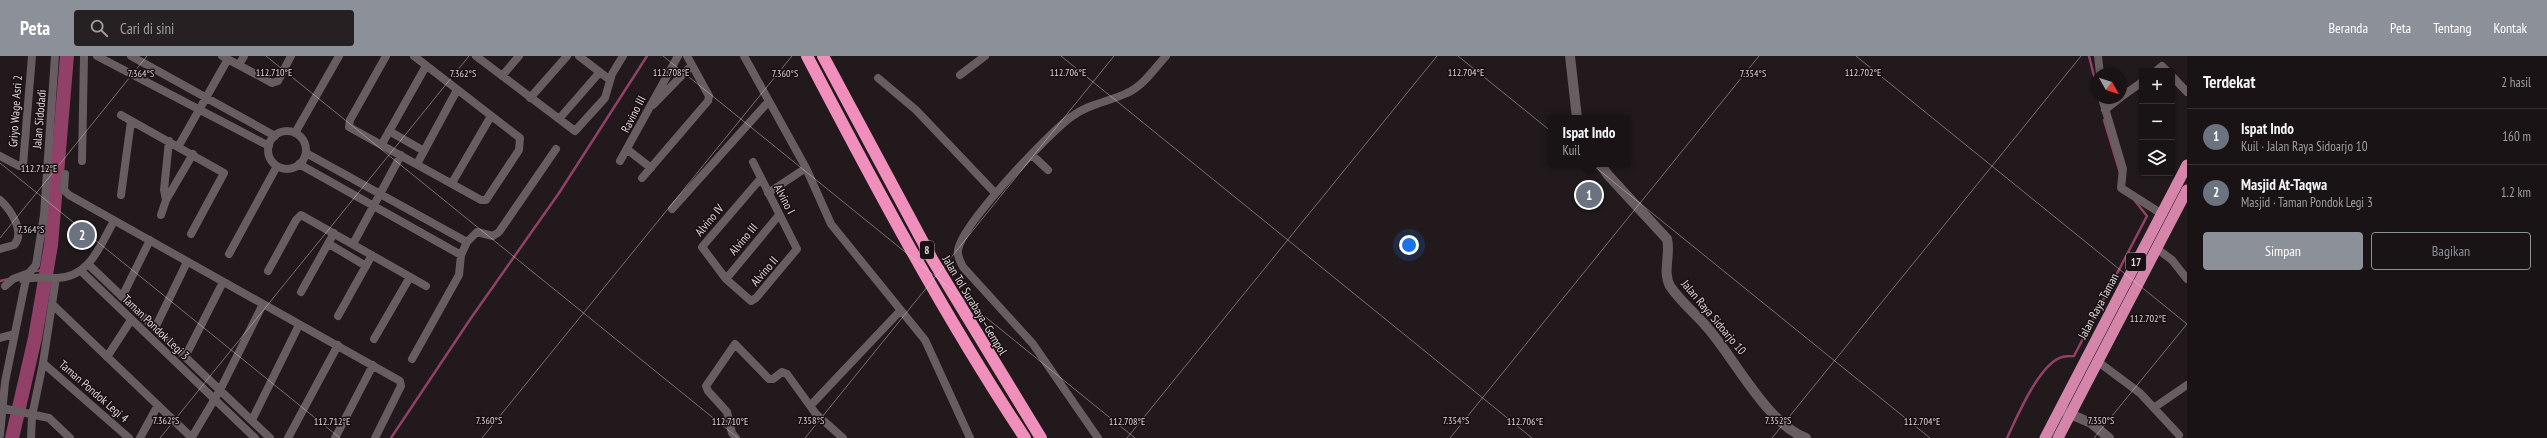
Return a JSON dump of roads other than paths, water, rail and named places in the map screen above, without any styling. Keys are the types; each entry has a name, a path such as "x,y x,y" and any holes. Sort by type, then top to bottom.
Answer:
{"highway":[{"name":"8","path":"807,56 872,180 931,284 1025,438"},
{"name":"Jalan Tol Surabaya–Gempol","path":"823,56 932,259 1041,438"},
{"name":"Jalan Raya Taman","path":"2045,438 2052,420 2085,367 2187,165"},
{"name":"Jalan Raya Taman","path":"2058,438 2067,418 2085,367 2096,362 2187,190"}],"street":[{"name":"Griyo Wage Asri 2","path":"0,156 19,166 23,165 32,56"},
{"name":"Jalan Sidodadi","path":"2,287 13,278 30,276 36,265 44,215 55,56"},
{"path":"82,161 84,56"},
{"path":"97,56 269,146"},
{"path":"132,56 275,136"},
{"path":"239,65 244,56"},
{"path":"178,147 200,110 225,58 274,83 278,81 291,56"},
{"path":"295,132 338,56"},
{"path":"386,56 349,123 353,130 382,144 481,200 486,200 518,150 520,138 414,56"},
{"path":"476,56 572,130 577,131 605,98 610,80 623,56"},
{"path":"502,76 519,56"},
{"path":"530,98 567,56"},
{"path":"579,56 610,80"},
{"name":"Ravino III","path":"620,161 628,150 678,56"},
{"path":"642,178 708,101 709,96 687,56"},
{"path":"744,56 806,168 831,224 877,278 900,311 918,329 934,356 970,438"},
{"path":"960,74 985,56"},
{"path":"1098,438 1033,344 963,267 958,257 958,249 973,220 995,193 1071,117 1096,104 1135,89 1166,56"},
{"path":"1570,56 1577,115"},
{"path":"2098,56 2099,68"},
{"path":"651,107 692,65"},
{"path":"382,144 426,66"},
{"path":"559,119 599,72"},
{"path":"878,78 916,110 995,193"},
{"path":"2175,79 2187,92"},
{"path":"2127,93 2139,84"},
{"path":"417,164 457,90"},
{"path":"672,209 769,101"},
{"path":"2104,104 2123,169 2120,185 2121,188 2162,214"},
{"path":"2105,110 2113,104"},
{"path":"121,115 193,154 224,173 191,234"},
{"path":"452,183 491,116"},
{"path":"120,195 131,121"},
{"path":"284,131 295,132 305,143 306,154 300,164 286,169 277,166 269,153 269,146 275,136 284,131"},
{"path":"389,131 424,152"},
{"path":"166,200 164,184 169,141"},
{"path":"412,359 459,275 461,255 467,242 477,232 493,236 499,232 556,149"},
{"path":"628,150 651,168"},
{"path":"160,215 166,200 193,154"},
{"path":"306,154 467,242"},
{"path":"353,244 401,155"},
{"path":"1032,155 1048,170"},
{"name":"Alvino I","path":"753,162 796,246"},
{"path":"300,164 461,255"},
{"path":"228,254 277,166"},
{"name":"Jalan Raya Sidoarjo 10","path":"1602,167 1612,180 1667,239 1669,247 1666,268 1671,287 1710,331 1774,416 1806,438"},
{"path":"768,193 806,168"},
{"path":"65,174 65,193 299,325 338,345 402,383 375,438"},
{"name":"Alvino IV","path":"726,279 702,247 760,178"},
{"path":"0,200 4,208 16,219 18,239 14,245 0,249"},
{"name":"Alvino III","path":"726,279 779,215"},
{"path":"268,271 299,216 334,233 426,286"},
{"path":"0,435 4,409 2,383 30,276 54,278 70,277 81,272 89,265 114,220"},
{"path":"301,292 334,233"},
{"name":"Taman Pondok Legi 3","path":"122,297 150,240"},
{"path":"329,244 366,266"},
{"name":"Alvino II","path":"726,279 747,300 753,300 794,254 796,246"},
{"path":"2156,248 2172,260 2186,275"},
{"path":"338,316 372,255"},
{"name":"Taman Pondok Legi 3","path":"155,328 187,262"},
{"name":"Taman Pondok Legi 3","path":"89,265 270,438"},
{"name":"Taman Pondok Legi 3","path":"81,272 255,438"},
{"path":"374,339 410,277"},
{"path":"31,438 29,416 43,363 52,304 54,278"},
{"name":"Taman Pondok Legi 3","path":"185,357 223,282"},
{"path":"52,304 158,405 188,436 215,399 263,304"},
{"path":"811,405 900,311"},
{"path":"107,357 132,320"},
{"path":"252,420 299,325"},
{"path":"0,338 14,334"},
{"path":"736,438 732,433 730,417 708,391 706,386 735,344 769,379 773,380 782,372 787,374 811,405 816,414 843,438"},
{"path":"288,438 338,345"},
{"path":"2096,362 2155,407 2179,435"},
{"name":"Taman Pondok Legi 4","path":"43,363 129,438"},
{"path":"335,438 373,365"},
{"path":"2155,407 2187,384"},
{"path":"140,438 158,405"},
{"path":"4,409 29,416 49,418 70,438"},
{"path":"2058,410 2067,418 2092,423 2109,438"}],"waterway":[{"path":"12,438 35,338 51,245 67,56"},
{"path":"391,438 471,318 559,193 647,56"},
{"path":"2089,56 2092,68"},
{"path":"2104,120 2120,173"},
{"path":"2007,438 2030,392 2045,370 2053,362 2062,357 2074,356 2147,216 2135,201"},
{"path":"34,271 46,270"},
{"path":"0,281 9,279"}],"place":[{"name":"Ispat Indo","path":"1589,195"},
{"name":"Masjid At-Taqwa","path":"82,235"}]}
